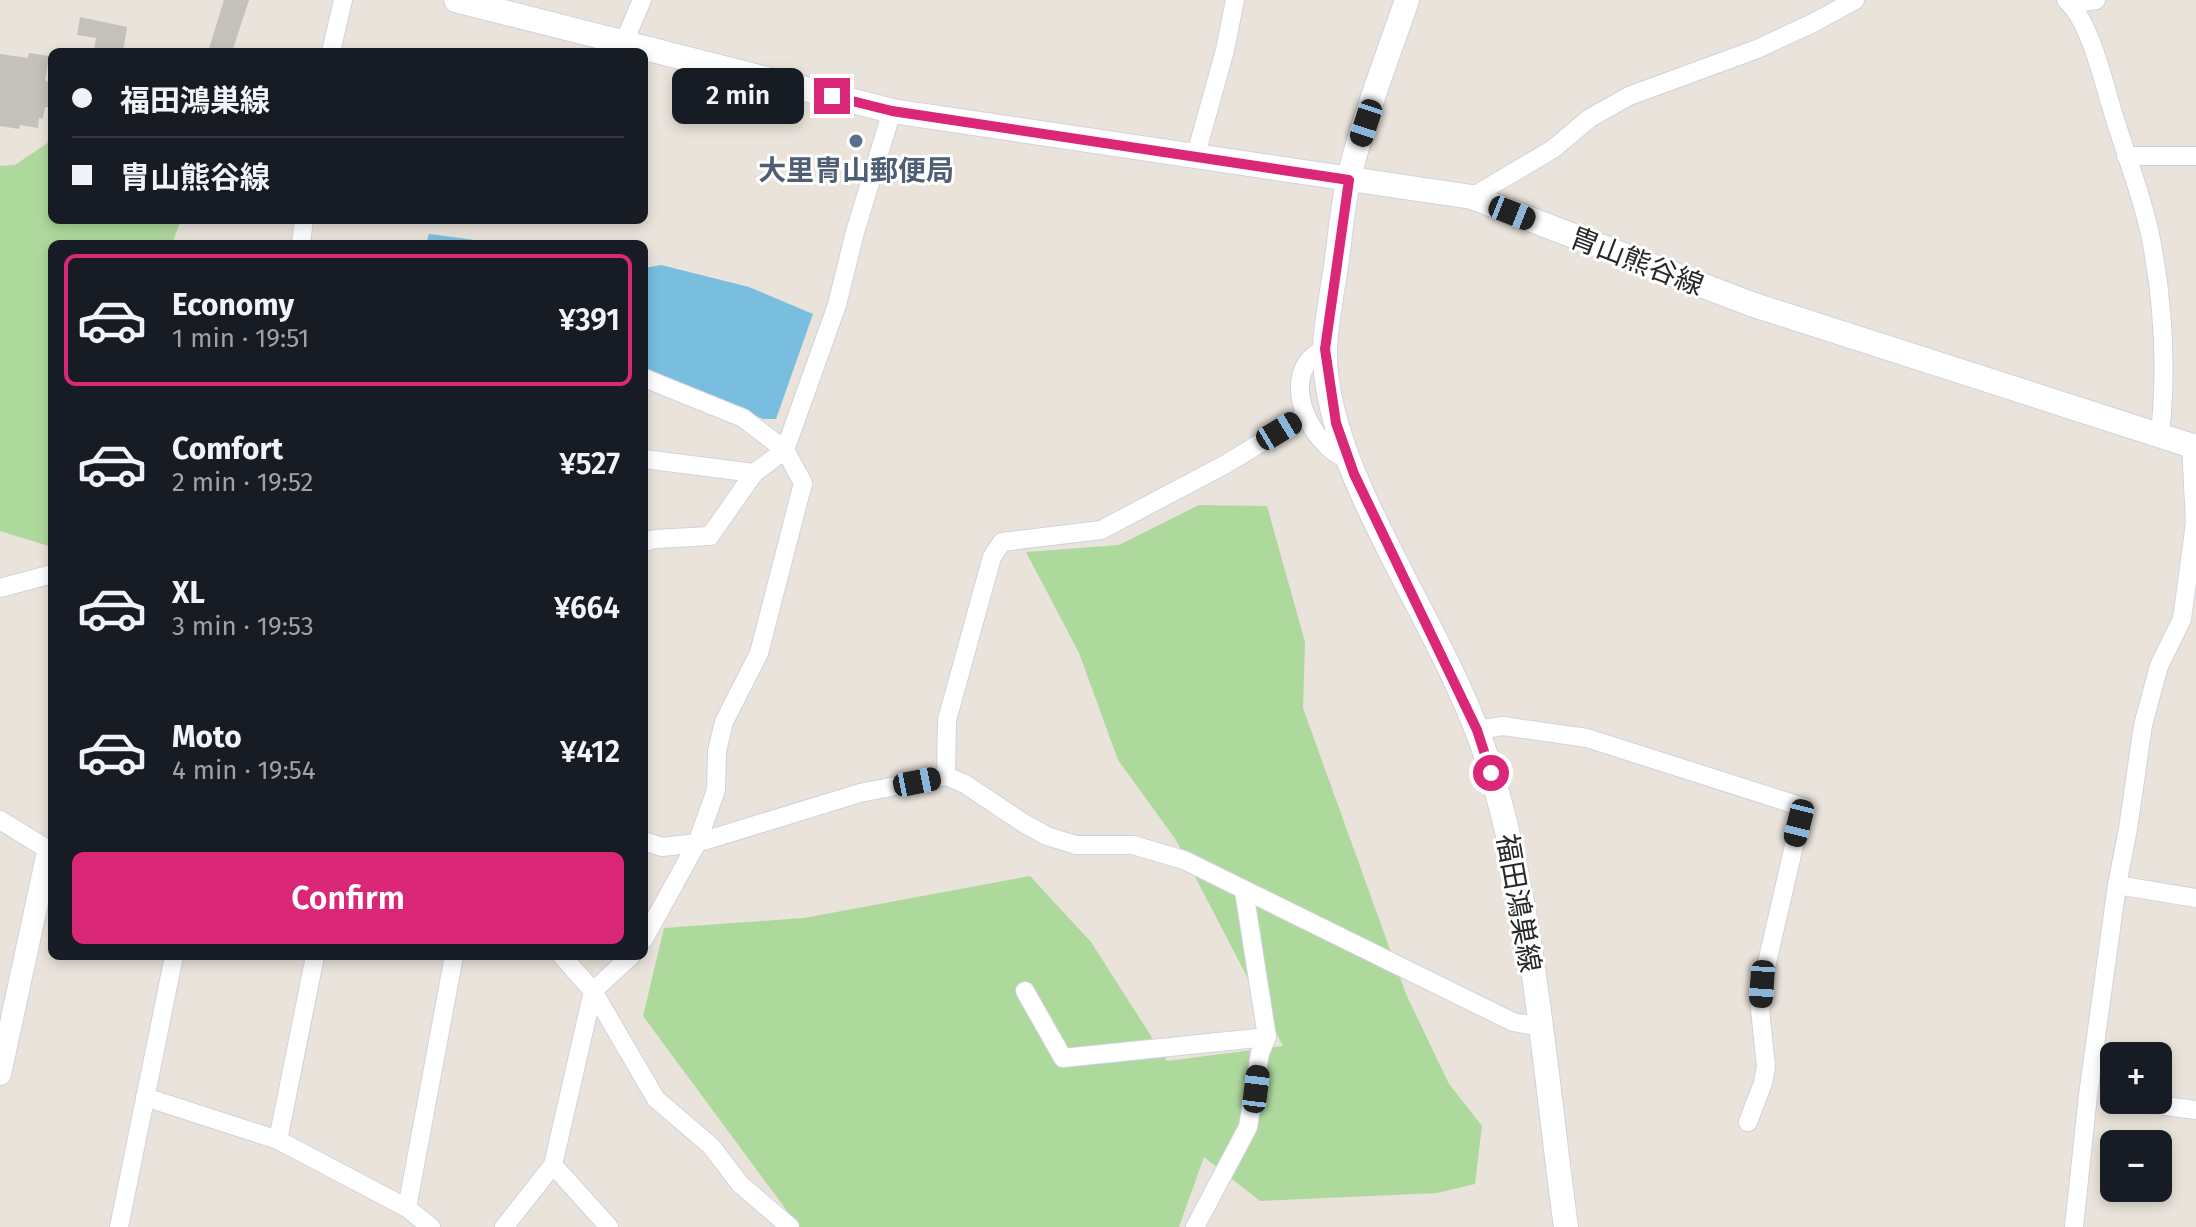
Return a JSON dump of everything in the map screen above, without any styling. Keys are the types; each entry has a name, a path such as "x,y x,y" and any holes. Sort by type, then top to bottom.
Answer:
{"main road":[{"name":"胄山熊谷線","path":"456,0 647,48"},
{"name":"福田鴻巣線","path":"1407,0 1349,180 1325,349 1336,423 1349,460 1477,730 1509,841 1541,1027 1566,1227"},
{"name":"胄山熊谷線","path":"648,48 892,111 1472,197 1751,304 2194,446"}],"street":[{"path":"332,48 343,0"},
{"path":"624,42 642,0"},
{"path":"1195,158 1225,50 1235,0"},
{"path":"1472,197 1553,149 1590,118 1629,96 1757,49 1855,0"},
{"path":"2096,0 2068,2 2093,48 2150,232 2159,290 2164,397 2160,434"},
{"path":"648,541 710,536 754,473 785,450 837,305 855,232 892,111"},
{"path":"2126,156 2196,156"},
{"path":"1325,349 1311,356 1302,369 1299,393 1306,415 1329,451 1349,460"},
{"path":"648,380 743,418 785,450 803,483 759,653 724,722 717,751 716,790 697,843 648,932"},
{"path":"946,776 947,720 956,681 992,557 1002,542 1101,530 1226,464 1306,415"},
{"path":"2074,1227 2088,1095 2143,725 2159,666 2182,619 2195,523 2194,446"},
{"path":"648,460 754,473"},
{"path":"0,588 48,575"},
{"path":"1477,730 1503,726 1587,738 1803,807 1762,984 1760,1009 1766,1067 1748,1122"},
{"path":"648,842 662,847 697,843 860,793 946,776 965,784 1047,836 1076,845 1133,845 1184,860 1513,1022 1541,1027"},
{"path":"0,820 48,851"},
{"path":"0,1074 4,1036 48,860"},
{"path":"2117,885 2196,898"},
{"path":"1195,1227 1248,1127 1260,1053 1267,1037 1244,891"},
{"path":"119,1227 173,960"},
{"path":"278,1140 314,960"},
{"path":"407,1208 453,960"},
{"path":"566,960 593,991 656,1099 711,1146 740,1184 790,1227"},
{"path":"504,1227 553,1165 593,991 627,960"},
{"path":"1025,991 1063,1058 1267,1037"},
{"path":"2088,1095 2100,1097"},
{"path":"145,1097 278,1140 407,1208 431,1227"},
{"path":"2172,1107 2196,1110"},
{"path":"553,1165 609,1227"}],"green space":[{"path":"48,143 48,224 179,224 174,240 48,240 48,546 0,531 0,166 15,165"},
{"path":"1199,505 1267,506 1305,642 1303,708 1406,994 1449,1084 1482,1126 1475,1184 1437,1193 1260,1201 1204,1157 1179,1227 799,1227 643,1016 664,928 804,918 1030,876 1091,942 1167,1061 1283,1046 1176,840 1118,760 1079,653 1026,552 1119,545"}],"water":[{"path":"429,234 475,240 427,240"},
{"path":"661,265 749,287 813,314 776,419 763,419 648,369 648,267"}],"building":[{"path":"224,0 249,0 233,48 209,48"},
{"path":"80,17 127,27 124,48 95,48 96,38 77,35"},
{"path":"29,53 48,56 45,80 48,82 48,107 45,107 43,119 39,118 38,128 0,126 0,54 28,58"}],"place":[{"name":"大里冑山郵便局","path":"856,141"}],"route":[{"path":"832,96 892,111 1349,180 1325,349 1336,423 1354,474 1477,730 1491,773"}]}
